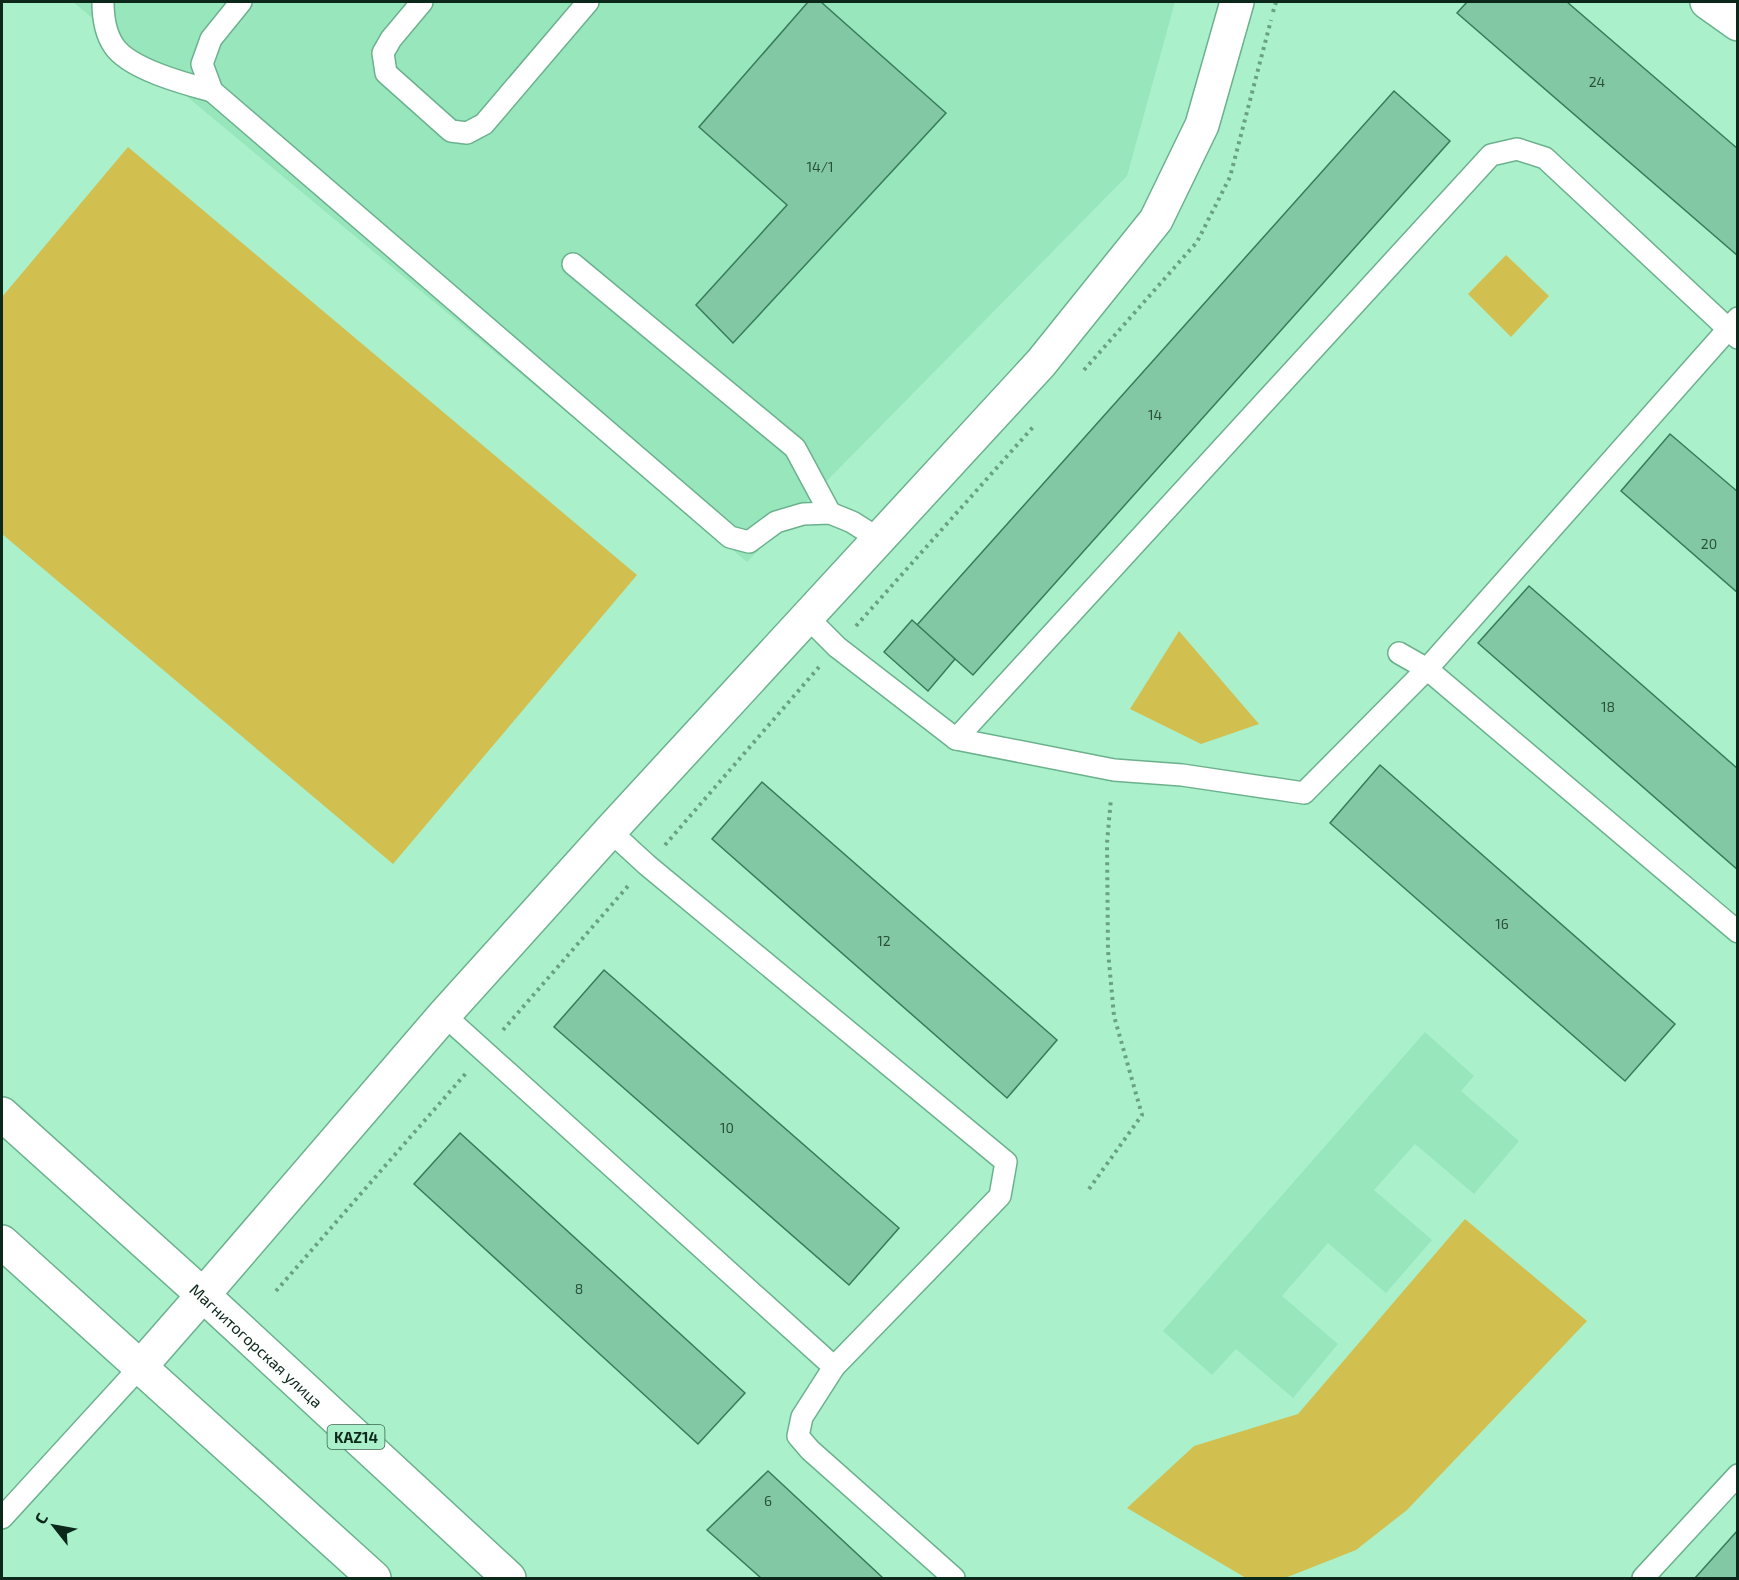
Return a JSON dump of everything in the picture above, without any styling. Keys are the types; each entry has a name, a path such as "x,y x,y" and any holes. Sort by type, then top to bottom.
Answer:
{"street":[{"path":"140,1367 444,1015 610,831 1041,363 1156,220 1202,125 1237,2"},
{"path":"1707,2 1737,24"},
{"name":"Магнитогорская улица","path":"2,1114 203,1295 509,1578"},
{"path":"2,1242 374,1578"}],"lane":[{"path":"103,2 103,21 115,48 136,64 173,81 212,91 730,537 749,542 776,522 803,514 830,513 852,522 879,539"},
{"path":"212,91 202,64 211,39 241,2"},
{"path":"422,2 391,39 383,53 386,73 451,131 467,133 484,124 588,2"},
{"path":"807,617 837,647 956,739 1114,770 1182,775 1304,793 1427,669 1734,328 1545,158 1517,149 1491,155 956,739"},
{"path":"573,264 795,448 830,513"},
{"path":"1399,653 1427,669 1737,932"},
{"path":"610,831 647,865 1005,1162 1000,1196 834,1367 802,1417 798,1436 810,1450 954,1578"},
{"path":"444,1015 834,1367"},
{"path":"2,1518 140,1367"},
{"path":"1643,1578 1737,1475"}],"path":[{"path":"1089,1189 1142,1115 1114,1016 1108,951 1107,843 1114,770"}],"shaded area":[{"path":"73,2 1175,2 1127,176 747,562"},
{"path":"128,147 637,575 393,864 2,534 2,297"},
{"path":"1506,255 1549,296 1511,337 1468,294"},
{"path":"1179,631 1259,724 1201,744 1130,709"},
{"path":"1425,1032 1474,1076 1461,1091 1519,1141 1474,1194 1415,1144 1374,1190 1432,1240 1386,1293 1328,1243 1282,1296 1338,1344 1293,1398 1236,1349 1212,1375 1163,1331"},
{"path":"1465,1219 1587,1321 1407,1510 1356,1550 1285,1578 1246,1578 1127,1508 1194,1446 1298,1414"}],"building":[{"path":"808,2 821,2 946,113 733,343 696,305 787,205 699,127"},
{"path":"1467,2 1567,2 1738,149 1738,256 1457,13"},
{"path":"1394,91 1450,141 973,675 917,625"},
{"path":"1670,434 1738,492 1738,593 1621,491"},
{"path":"1529,586 1738,769 1738,870 1478,643"},
{"path":"912,620 955,659 928,691 884,652"},
{"path":"1380,765 1675,1024 1625,1081 1330,823"},
{"path":"762,782 1057,1040 1007,1098 712,839"},
{"path":"604,970 899,1228 849,1285 554,1027"},
{"path":"460,1133 745,1393 698,1444 414,1184"},
{"path":"768,1471 883,1578 761,1578 707,1530"},
{"path":"1738,1530 1738,1578 1695,1578"}]}
